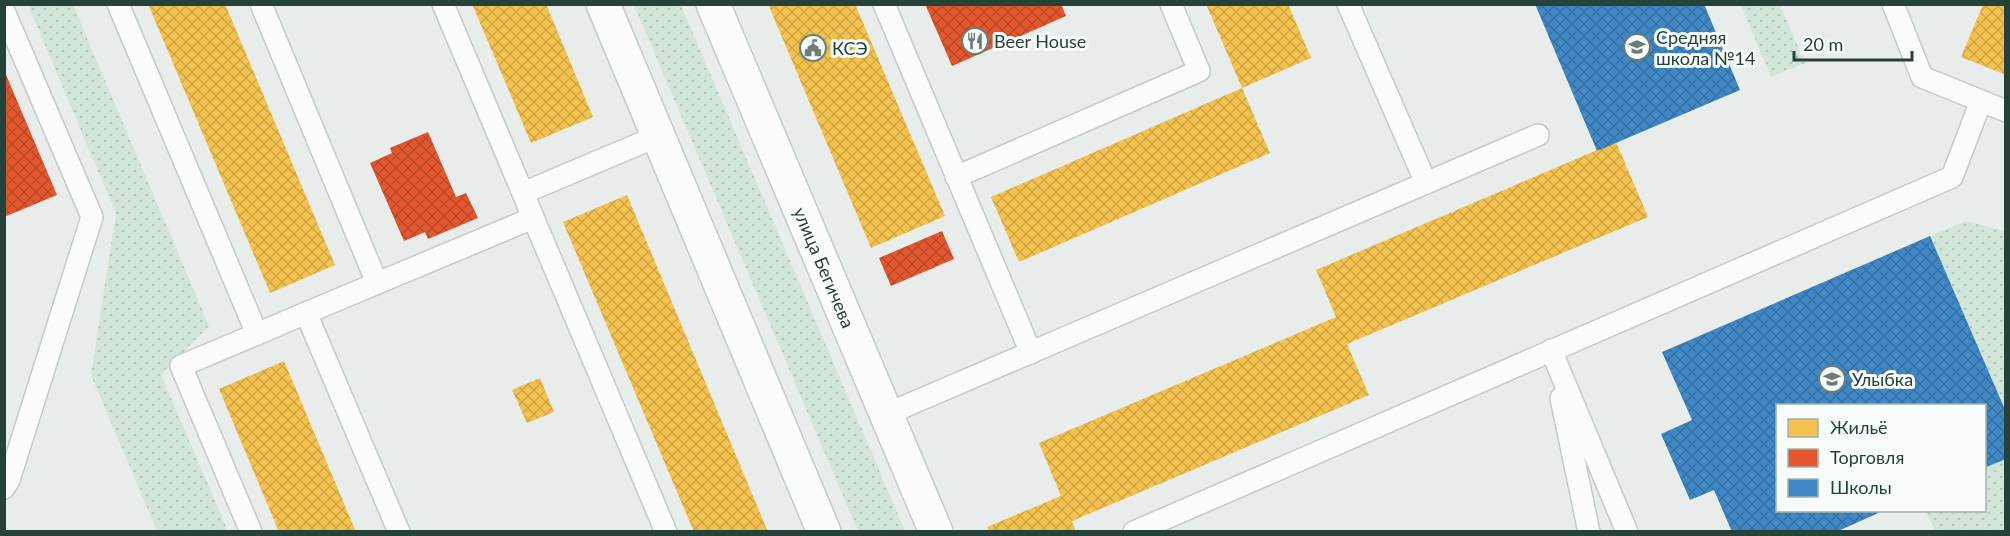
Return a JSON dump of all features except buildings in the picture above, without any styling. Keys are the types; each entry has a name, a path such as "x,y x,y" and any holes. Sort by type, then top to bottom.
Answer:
{"street":[{"path":"603,4 824,531"},
{"name":"улица Бегичева","path":"713,4 936,531"}],"lane":[{"path":"118,4 257,334"},
{"path":"261,4 377,283"},
{"path":"443,4 666,531"},
{"path":"884,4 1031,353"},
{"path":"956,177 1199,70 1171,4"},
{"path":"1348,4 1426,183"},
{"path":"1893,4 1922,77 2006,111"},
{"path":"4,11 92,217 14,436 9,480 4,488"},
{"path":"1134,531 1952,177 1980,100"},
{"path":"887,414 1538,135"},
{"path":"523,193 658,136"},
{"path":"250,531 181,366 533,218"},
{"path":"306,313 399,531"},
{"path":"1551,350 1589,531"},
{"path":"1551,350 1627,531"}],"green space":[{"path":"28,5 73,5 209,326 161,375 228,531 157,531 91,375 116,213"},
{"path":"634,5 681,5 905,531 858,531"},
{"path":"1741,5 1780,5 1805,63 1771,77"},
{"path":"1966,221 2005,231 2005,412 1930,236"},
{"path":"2005,459 2005,531 1935,531 1926,512 1986,512 1986,468"}],"place":[{"name":"Beer House","path":"975,41"},
{"name":"Средняя школа №14","path":"1637,47"},
{"name":"КСЭ","path":"813,48"},
{"name":"Улыбка","path":"1832,379"}]}
